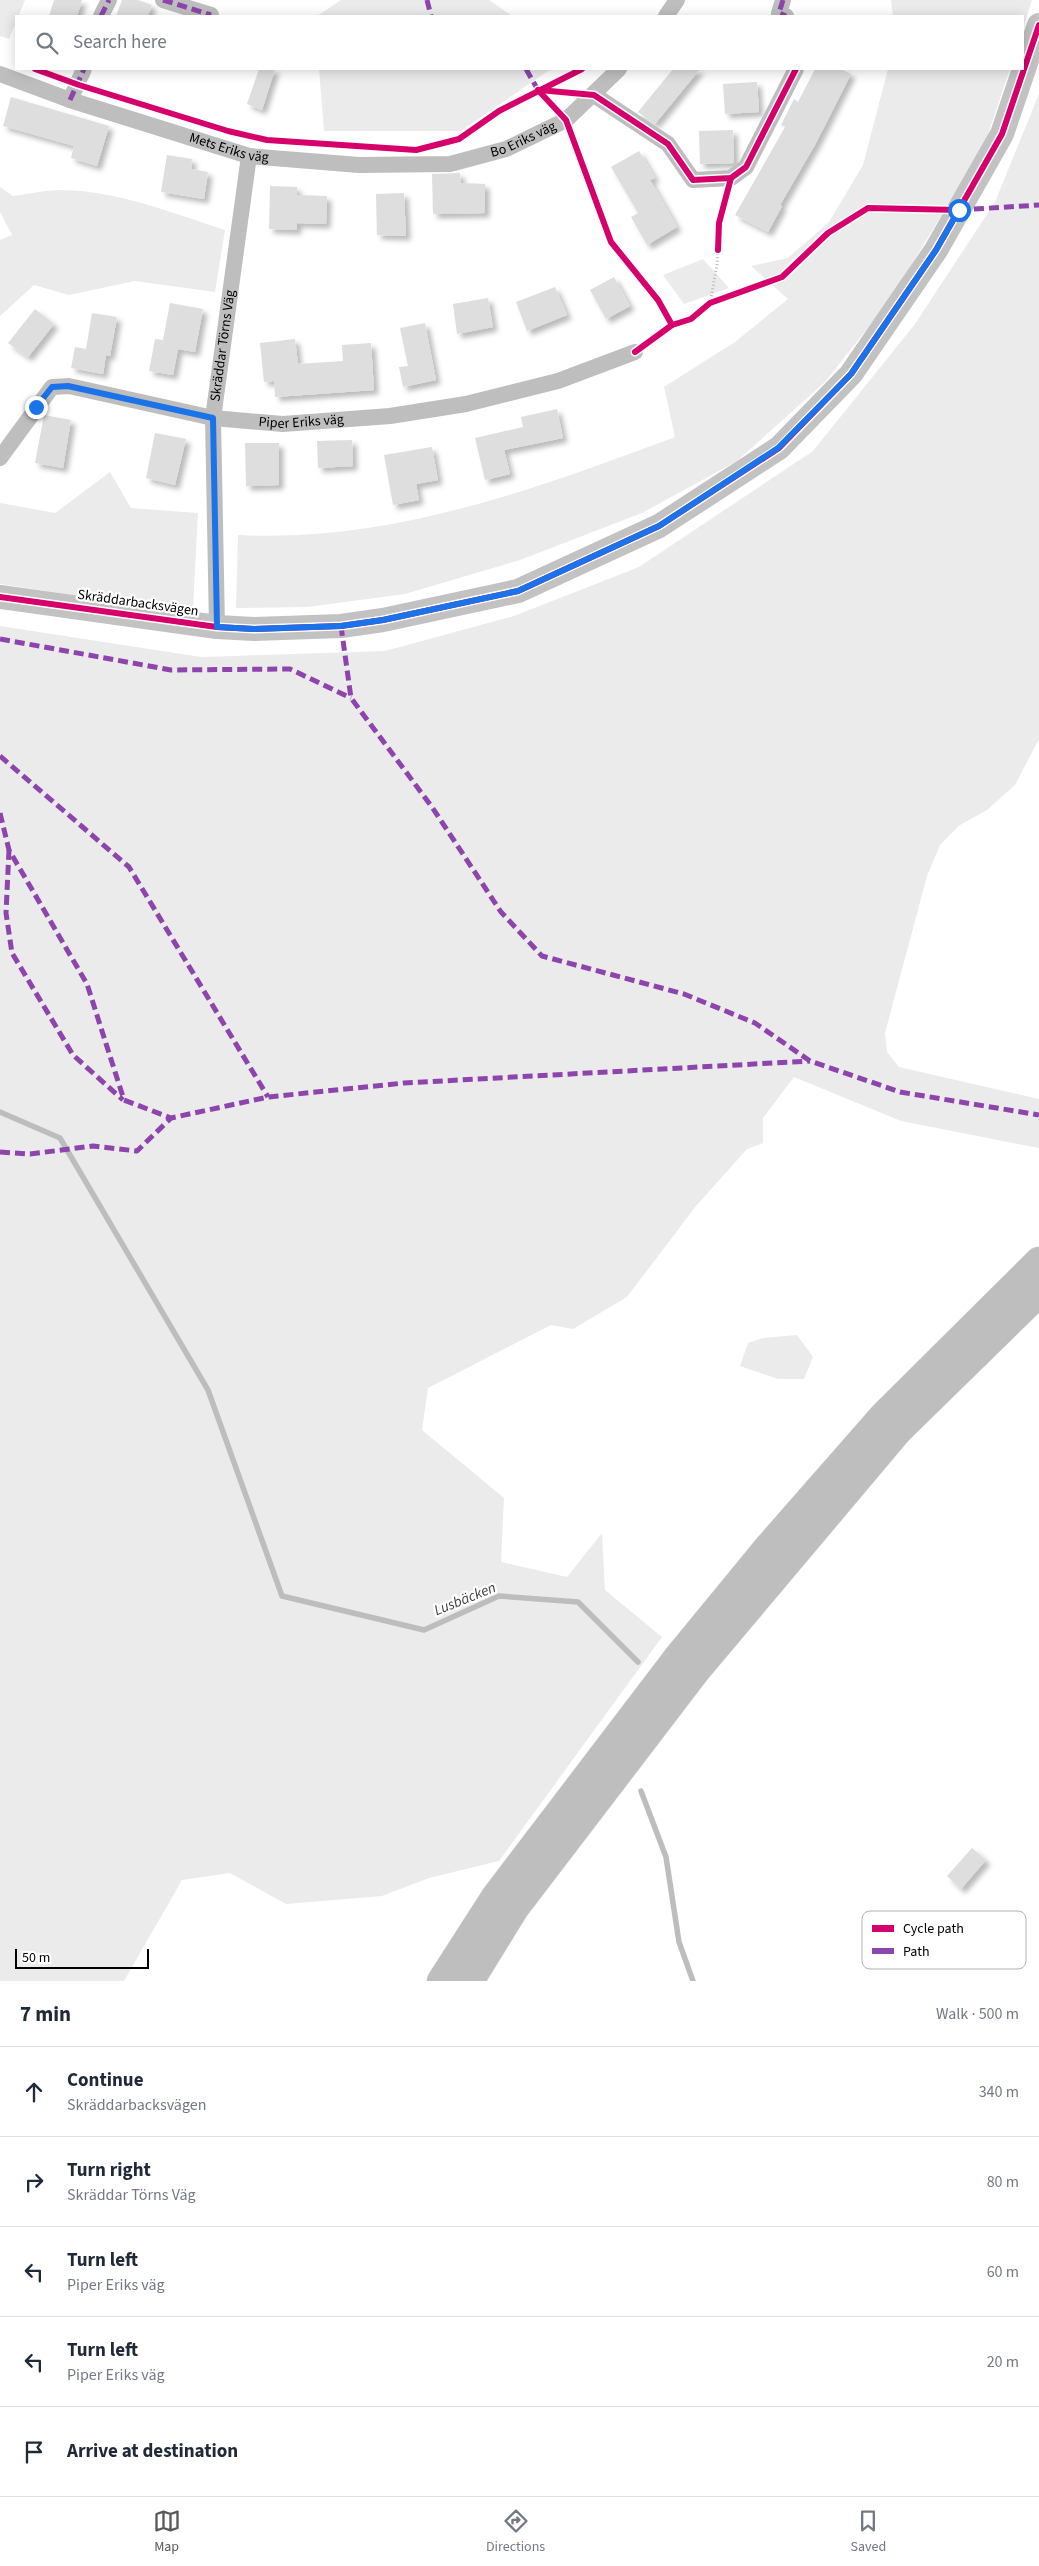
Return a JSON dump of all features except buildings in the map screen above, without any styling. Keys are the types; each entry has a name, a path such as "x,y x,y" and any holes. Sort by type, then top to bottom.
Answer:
{"highway":[{"path":"441,1981 495,1897 677,1658 769,1546 883,1416 1039,1260"},
{"path":"470,1981 515,1908 696,1671 898,1431 1039,1294"}],"street":[{"path":"102,15 110,0"},
{"path":"163,0 211,14"},
{"path":"667,15 677,0"},
{"path":"783,0 779,13 784,15"},
{"name":"Skräddarbacksvägen","path":"1024,69 1039,24"},
{"path":"70,100 84,70"},
{"name":"Bo Eriks väg","path":"468,159 506,149 566,120 594,95 617,70"},
{"path":"594,95 668,144 693,180 731,178 746,167 795,70"},
{"name":"Skräddarbacksvägen","path":"0,597 217,627 254,629 341,626 383,620 518,591 659,526 778,448 851,374 936,250 1002,134 1024,70"},
{"name":"Mets Eriks väg","path":"0,74 70,100 249,156 359,165 450,164 468,159"},
{"name":"Skräddar Törns Väg","path":"217,627 213,418 249,156"},
{"name":"Piper Eriks väg","path":"0,458 52,387 68,386 213,418 283,424 390,416 466,404 558,381 634,352"}],"path":[{"path":"710,303 718,241"},
{"path":"704,308 710,303 719,300"}],"shaded area":[{"path":"0,0 25,0 19,15 15,15 15,24 9,39 0,36"},
{"path":"341,0 489,0 511,15 318,15"},
{"path":"891,0 1032,0 1024,25 1024,15 893,15"},
{"path":"319,70 550,70 461,131 324,131"},
{"path":"888,70 1010,70 984,146 889,301 825,382 737,461 642,513 520,560 405,594 307,607 236,608 238,535 294,535 350,530 406,521 515,493 675,437 664,387 735,342 788,299 751,266 788,258 829,222 863,165"},
{"path":"1039,94 1039,739 1015,785 987,810 960,825 940,845 927,876 885,1033 887,1052 899,1067 1039,1099 1039,1148 901,1121 794,1077 763,1118 763,1143 747,1149 696,1206 627,1297 573,1329 551,1325 428,1388 422,1430 504,1498 501,1562 567,1577 602,1533 605,1590 662,1637 499,1861 429,1878 382,1896 286,1904 230,1873 182,1880 124,1981 0,1981 0,626 201,657 385,651 514,616 639,567 813,451 915,324 995,202"},
{"path":"0,187 13,196 62,190 104,194 145,204 225,230 215,292 135,281 69,295 34,285 0,316 0,240 12,235 0,212"},
{"path":"703,259 729,288 684,304 663,275"},
{"path":"110,472 131,508 198,513 193,608 127,603 0,584 0,503 55,513"},
{"path":"797,1335 813,1357 804,1379 778,1379 740,1366 748,1343 763,1338"}],"waterway":[{"path":"0,1112 60,1138 208,1390 282,1596 424,1630 499,1596 578,1602 638,1662"},
{"name":"Lusbäcken","path":"641,1791 666,1857 679,1942 693,1981"}],"marked path":[{"path":"102,15 109,0"},
{"path":"163,0 211,15"},
{"path":"427,0 431,15"},
{"path":"783,0 779,13 784,15"},
{"path":"70,100 84,70"},
{"path":"527,70 538,90"},
{"path":"959,210 1039,205"},
{"path":"341,626 351,698 432,807 501,912 542,956 684,994 755,1023 810,1061 900,1092 1039,1115"},
{"path":"0,639 171,670 290,669 351,698"},
{"path":"0,756 129,867 268,1097"},
{"path":"0,813 9,850 87,984 124,1100 171,1118 268,1097 404,1083 810,1061"},
{"path":"9,850 6,913 12,953 73,1055 123,1100"},
{"path":"0,1152 30,1154 93,1146 137,1151 171,1118"}],"cycle path":[{"path":"1024,69 1039,25"},
{"path":"38,70 79,85 228,131 267,140 416,150 459,139 499,111 580,70"},
{"path":"539,90 594,95 668,144 693,180 731,178 746,167 795,70"},
{"path":"0,597 217,627 254,629 341,626 383,620 518,591 659,526 779,448 851,374 936,250 1002,134 1024,70"},
{"path":"538,90 566,120 611,242 658,300 672,325 635,352"},
{"path":"718,250 719,223 731,178"},
{"path":"672,325 691,319 710,303 782,277 828,233 868,208 959,210"}],"route":[{"path":"36,407 52,387 68,386 213,418 217,627 254,629 341,626 383,620 518,591 659,526 778,448 851,374 936,250 959,210"}]}
